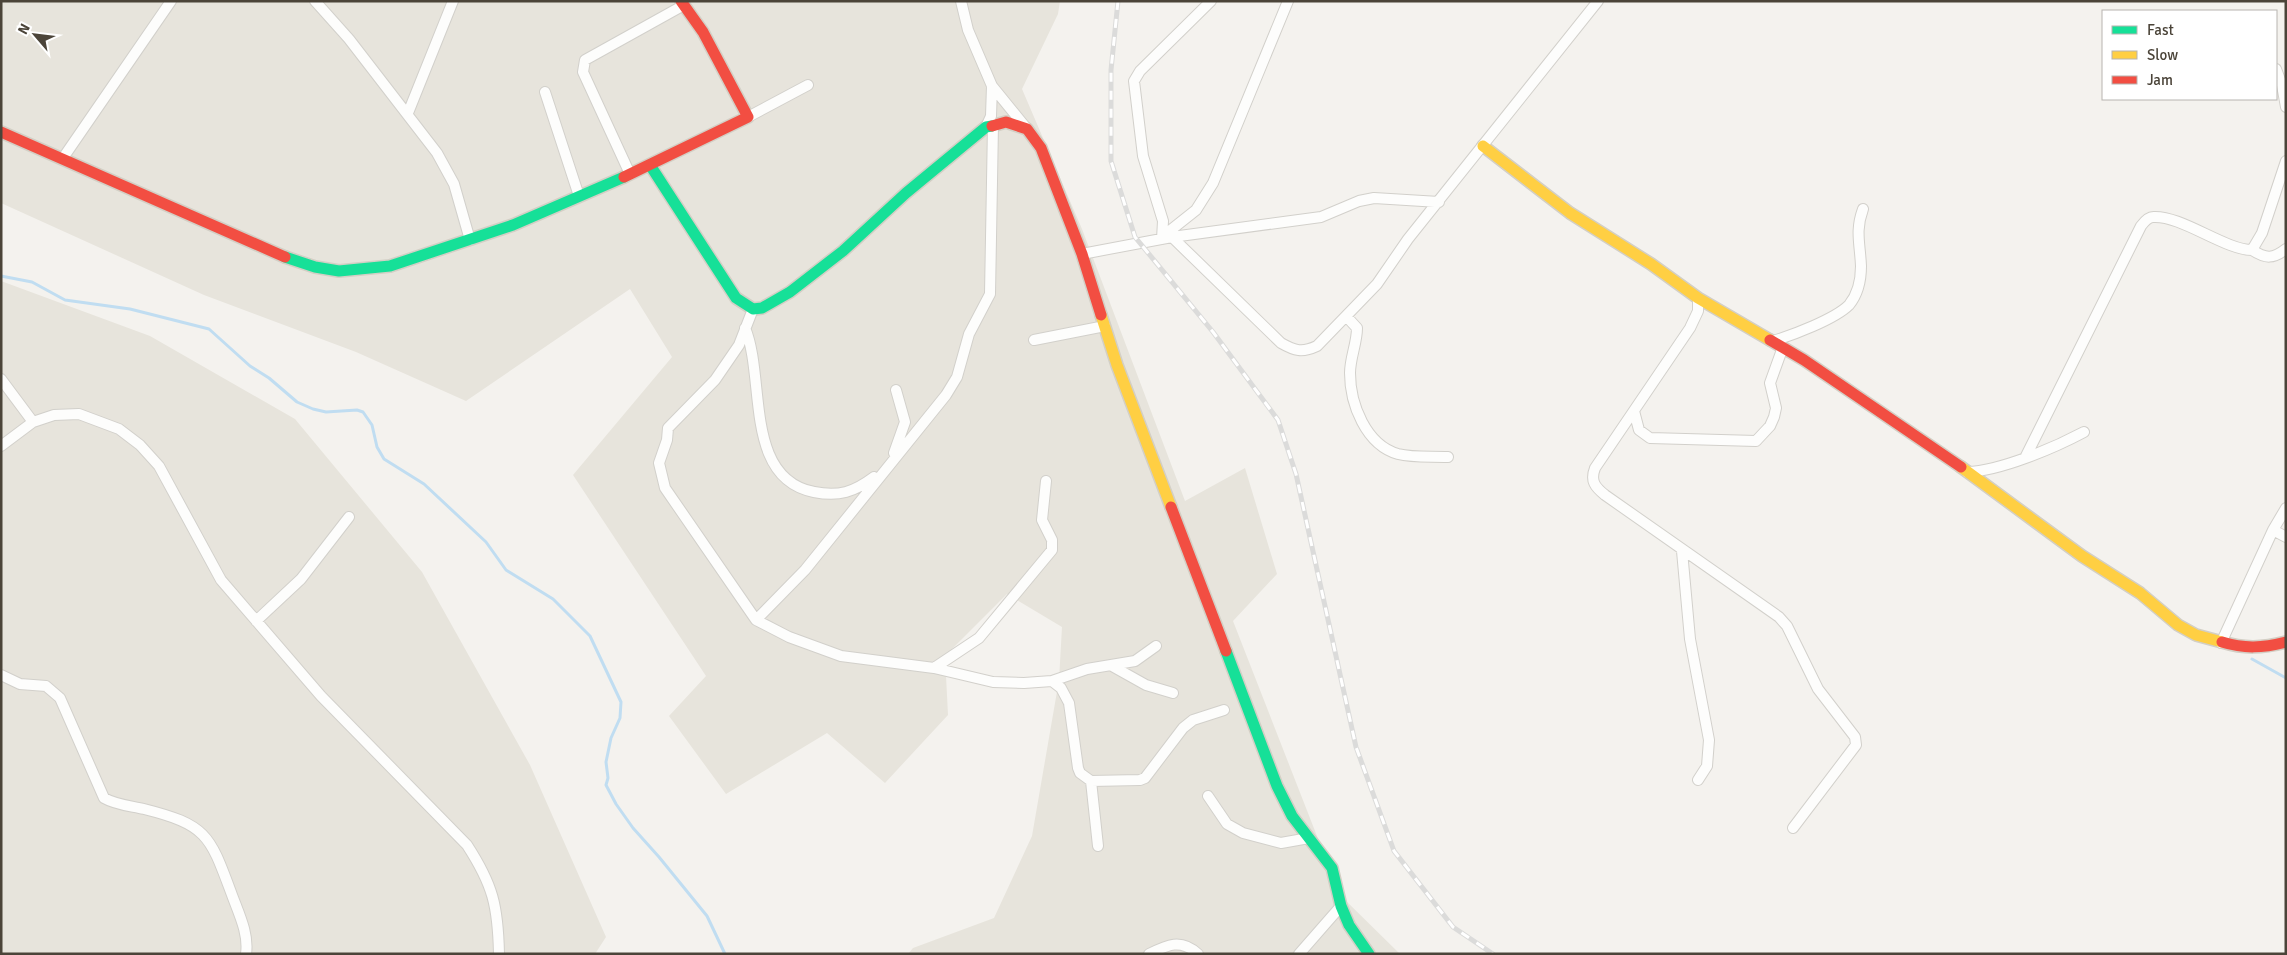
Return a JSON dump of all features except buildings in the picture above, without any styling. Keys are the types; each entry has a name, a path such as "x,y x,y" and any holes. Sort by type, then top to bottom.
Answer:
{"street":[{"path":"63,158 171,1"},
{"path":"316,1 408,113 437,153 454,184 470,240"},
{"path":"408,113 453,1"},
{"path":"961,1 968,30 992,86 1041,148 1082,254 1117,365 1277,786 1292,816 1332,868 1341,906 1349,925 1369,954"},
{"path":"1210,1 1140,71 1134,81 1143,156 1163,221 1165,238 1281,343 1295,351 1304,352 1317,346 1377,284 1408,239 1598,1"},
{"path":"1165,238 1196,210 1210,189 1288,1"},
{"path":"630,174 583,72 582,65 585,60 683,3 703,32 748,117"},
{"path":"2277,72 2286,106"},
{"path":"1,132 287,258 315,267 339,271 390,266 470,240 650,165 808,85"},
{"path":"756,620 805,570 946,395 957,377 968,334 990,294 990,126 992,86"},
{"path":"545,92 579,196"},
{"path":"650,165 736,298 744,305 753,309 762,308 790,292 843,251 906,193 990,126 1006,122 1027,129"},
{"path":"1483,146 1549,198 1651,264 1698,298 1778,344 1967,472 2082,556 2140,593 2178,625 2196,635 2222,644 2243,648 2260,648 2286,642"},
{"path":"2252,250 2262,233 2285,166"},
{"path":"1082,254 1165,238 1321,217 1359,201 1374,198 1439,202"},
{"path":"1634,411 1638,430 1650,438 1756,441 1770,426 1774,417 1776,408 1770,383 1778,344 1839,312 1853,299 1860,278 1857,225 1863,209"},
{"path":"2026,456 2141,226 2147,219 2153,216 2179,223 2270,258 2286,249"},
{"path":"1698,298 1698,311 1690,328 1595,468 1592,476 1593,483 1605,496 1779,617 1787,626 1818,690 1855,737 1856,745 1793,828"},
{"path":"753,309 739,345 715,380 668,428 667,440 659,463 665,488 756,620 790,637 841,656 934,668 994,682 1024,683 1052,681 1087,669 1135,661 1156,646"},
{"path":"1346,316 1357,328 1350,372 1353,401 1359,417 1369,432 1383,446 1397,454 1448,457"},
{"path":"1034,340 1105,326"},
{"path":"745,328 753,352 754,374 766,447 773,465 788,480 810,491 828,494 851,491 877,475 887,464 895,451 905,422 896,390"},
{"path":"1,379 33,422"},
{"path":"1,446 33,422 54,415 79,414 119,429 140,446 159,466 221,580 321,696 467,845 485,873 494,899 498,923 499,954"},
{"path":"1967,472 1989,469 2053,447 2084,432"},
{"path":"934,668 979,638 1052,550 1052,540 1042,520 1046,481"},
{"path":"2222,644 2273,530 2286,508"},
{"path":"256,621 301,579 349,518"},
{"path":"2273,530 2286,537"},
{"path":"1682,551 1690,639 1710,745 1707,766 1698,780"},
{"path":"1111,666 1146,685 1173,692"},
{"path":"1,675 20,684 46,686 60,698 104,798 182,819 198,829 219,859 245,930 248,945 246,954"},
{"path":"1052,681 1066,695 1078,768 1080,773 1091,781 1140,780 1145,778 1183,728 1193,720 1224,710"},
{"path":"1091,781 1098,846"},
{"path":"1208,796 1227,824 1238,831 1281,843 1309,838"},
{"path":"1299,954 1341,906"},
{"path":"1149,954 1175,943 1184,945 1198,954"}],"shaded area":[{"path":"1,1 1060,1 1058,14 1022,89 1082,229 1185,501 1245,468 1277,574 1233,621 1340,895 1400,954 908,954 913,948 994,918 1032,836 1059,680 1062,627 1007,594 945,656 948,715 885,783 827,733 726,794 669,716 706,676 573,475 672,357 630,289 466,401 356,352 204,295 1,203"},
{"path":"1,281 150,336 295,419 422,572 530,765 606,937 595,954 1,954"}],"waterway":[{"path":"1,276 32,282 65,300 130,309 209,329 250,366 269,378 297,402 326,412 357,410 363,412 372,425 377,447 384,459 424,484 486,542 506,570 553,599 590,636 621,702 620,718 611,738 606,762 608,778 606,785 616,804 633,828 707,916 725,954"},
{"path":"2252,659 2286,678"}],"railway":[{"path":"1118,1 1111,70 1111,161 1135,237 1213,332 1278,420 1296,474 1356,747 1394,851 1453,927 1493,954"}],"traffic: fast":[{"path":"650,165 736,298 753,309 762,308 790,292 843,251 906,193 986,127 992,126"},
{"path":"285,257 315,267 339,271 390,266 513,225 624,177"},
{"path":"1226,651 1277,786 1292,816 1332,868 1341,906 1349,925 1369,954"}],"traffic: slow":[{"path":"1483,146 1570,213 1651,264 1698,298 1770,340"},
{"path":"1101,315 1117,365 1171,507"},
{"path":"1961,467 2082,556 2140,593 2178,625 2196,635 2222,642"}],"traffic: jam":[{"path":"624,177 748,117 703,32 681,1"},
{"path":"992,126 1006,122 1027,129 1041,148 1082,254 1101,315"},
{"path":"1,132 285,257"},
{"path":"1770,340 1804,360 1961,467"},
{"path":"1171,507 1226,651"},
{"path":"2222,642 2254,647 2286,642"}]}
